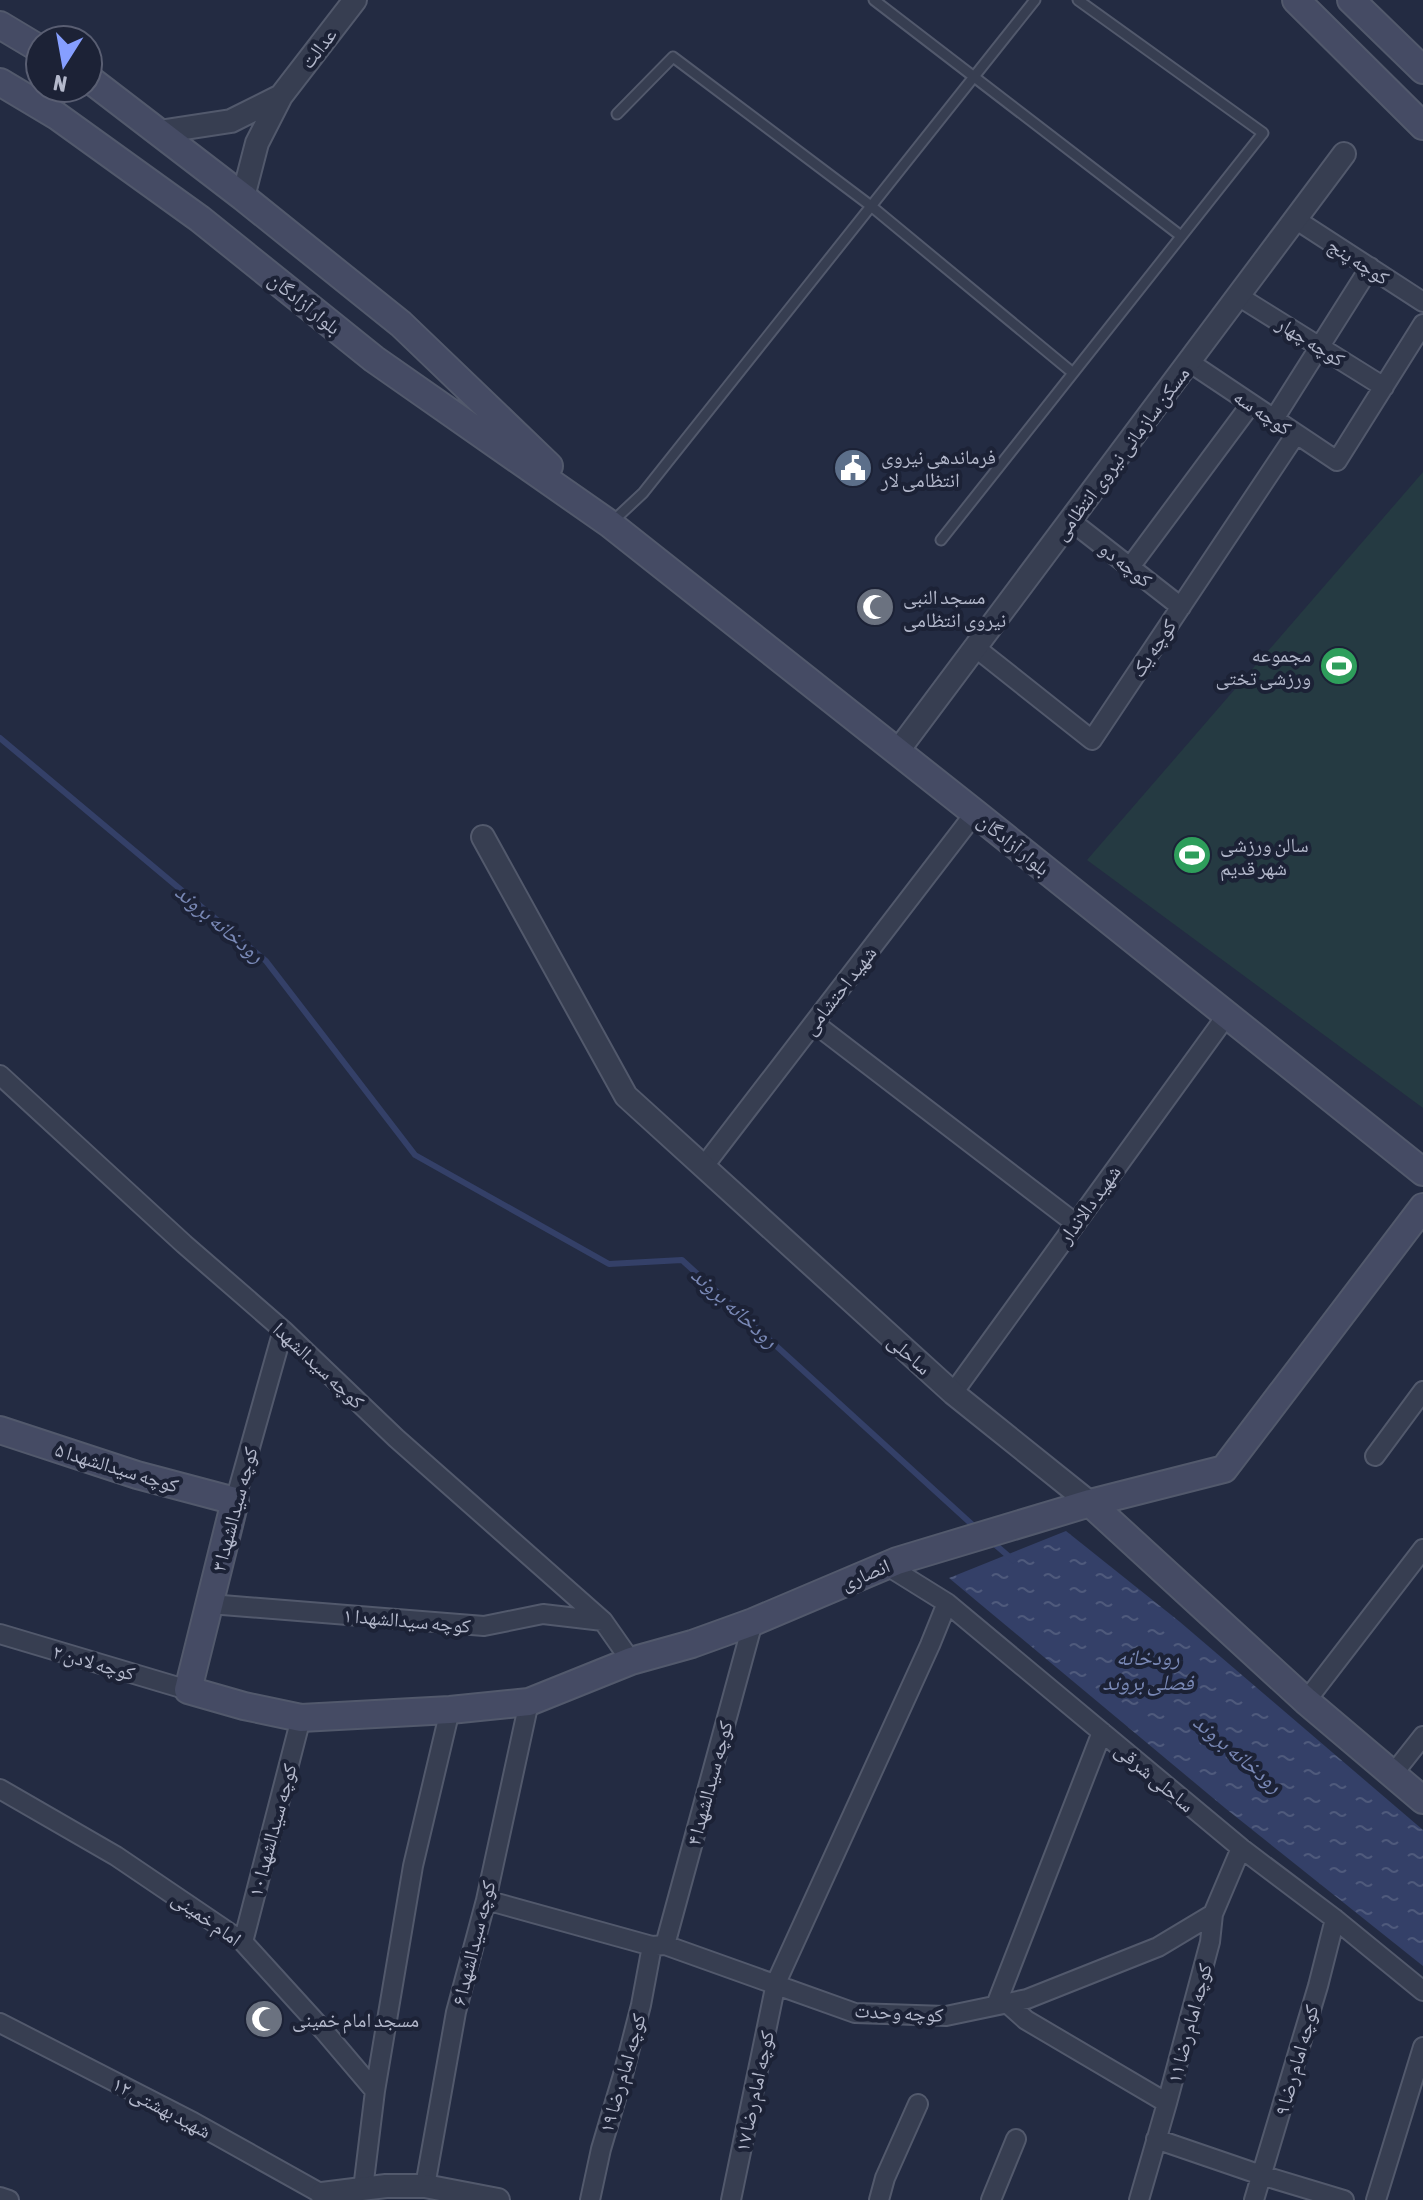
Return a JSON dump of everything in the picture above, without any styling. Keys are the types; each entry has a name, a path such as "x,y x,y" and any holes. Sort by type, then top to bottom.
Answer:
{"main road":[{"path":"1296,0 1423,126"},
{"path":"1351,0 1423,70"},
{"path":"0,25 24,39"},
{"name":"بلوار آزادگان","path":"0,82 57,116 200,219 374,359 610,524 1421,1166"},
{"name":"بلوار آزادگان","path":"104,90 401,324 610,524"},
{"name":"انصاری","path":"188,1690 301,1718 450,1710 529,1702 631,1661 753,1622 892,1563 1090,1503 1224,1469 1423,1207"},
{"name":"کوچه سیدالشهدا ۵","path":"0,1430 137,1475 235,1501"},
{"name":"کوچه سیدالشهدا ۳","path":"188,1690 235,1501"},
{"name":"ساحلی","path":"1090,1503 1306,1701 1421,1795"}],"street":[{"name":"عدالت","path":"243,197 257,143 281,96 355,0"},
{"path":"159,132 231,121 281,96"},
{"name":"مسکن سازمانی نیروی انتظامی","path":"897,752 1344,154"},
{"name":"کوچه پنج","path":"1295,219 1423,302"},
{"path":"1274,419 1370,267"},
{"name":"کوچه چهار","path":"1238,296 1384,387"},
{"path":"1384,387 1423,324"},
{"name":"کوچه سه","path":"1189,362 1337,461 1384,387"},
{"path":"1130,567 1251,404"},
{"name":"کوچه یک","path":"976,648 1092,740 1296,434"},
{"name":"کوچه دو","path":"1071,521 1181,607"},
{"name":"شهید احتشامی","path":"704,1166 975,813"},
{"name":"ساحلی","path":"483,837 626,1096 953,1393 1090,1503"},
{"name":"شهید دالاندار","path":"953,1393 1227,1015"},
{"path":"814,1023 1075,1223"},
{"name":"کوچه سیدالشهدا","path":"0,1075 283,1330 396,1438 603,1621 631,1661"},
{"name":"کوچه سیدالشهدا ۳","path":"235,1501 283,1330"},
{"path":"1375,1456 1423,1391"},
{"path":"1306,1701 1423,1549"},
{"name":"ساحلی شرقی","path":"892,1563 947,1603 1241,1848 1423,1991"},
{"name":"کوچه امام رضا ۱۷","path":"731,2200 776,1983 947,1603"},
{"name":"کوچه سیدالشهدا ۱","path":"210,1604 484,1626 543,1614 603,1621"},
{"name":"کوچه سیدالشهدا ۴","path":"658,1945 753,1622"},
{"name":"کوچه لادن ۲","path":"0,1634 188,1690"},
{"name":"کوچه سیدالشهدا ۶","path":"425,2186 456,2012 486,1900 529,1702"},
{"path":"363,2189 375,2091 413,1866 450,1710"},
{"name":"کوچه سیدالشهدا ۱۰","path":"243,1942 301,1718"},
{"path":"1102,1732 1001,2004 1167,2103"},
{"path":"1393,1774 1423,1736"},
{"name":"امام خمینی","path":"0,1789 116,1856 243,1942 375,2091"},
{"name":"کوچه امام رضا ۱۱","path":"1139,2200 1210,1942 1213,1914 1241,1848"},
{"name":"کوچه وحدت","path":"486,1900 658,1945 776,1983 855,2013 946,2016 1027,1999 1158,1947 1213,1914"},
{"name":"کوچه امام رضا ۹","path":"1254,2200 1335,1919"},
{"name":"کوچه امام رضا ۱۹","path":"590,2200 601,2149 658,1945"},
{"name":"شهید بهشتی ۱۲","path":"0,2023 193,2122 324,2198"},
{"path":"1376,2200 1423,2047"},
{"path":"879,2200 885,2178 918,2104"},
{"path":"991,2200 1016,2139"},
{"path":"1156,2139 1344,2200"},
{"path":"324,2198 386,2186 425,2186 498,2200"},
{"path":"0,2197 9,2200"}],"lane":[{"path":"874,0 1181,236"},
{"path":"610,524 643,493 1035,0"},
{"path":"941,540 1263,133 1078,0"},
{"path":"617,114 673,57 871,206 1073,373"}],"shaded area":[{"name":"مجموعه ورزشی تختی","path":"1423,472 1423,1108 1087,860"}],"water":[{"name":"رودخانه فصلی بروند","path":"1066,1531 1180,1622 1423,1830 1423,1966 1225,1808 949,1578"}],"waterway":[{"name":"رودخانه بروند","path":"0,738 266,961 415,1155 609,1264 682,1260 977,1529"},
{"name":"رودخانه بروند","path":"991,1541 1013,1560"}],"place":[{"name":"فرماندهی نیروی انتظامی لار","path":"853,468"},
{"name":"مسجد النبی نیروی انتظامی","path":"875,607"},
{"name":"مجموعه ورزشی تختی","path":"1339,666"},
{"name":"سالن ورزشی شهر قدیم","path":"1192,855"},
{"name":"مسجد امام خمینی","path":"264,2019"}]}
